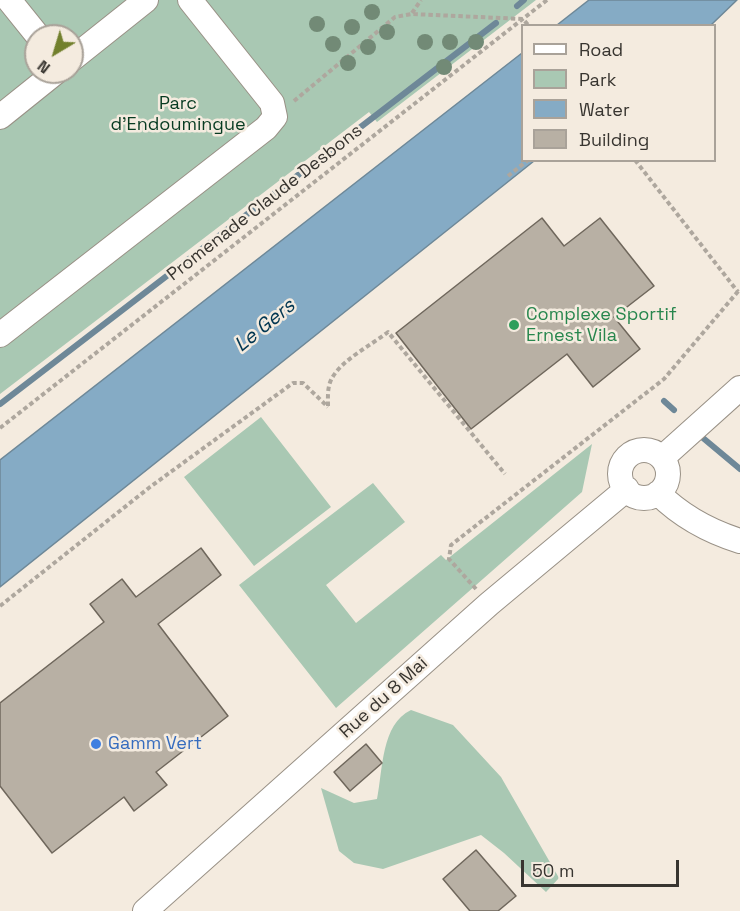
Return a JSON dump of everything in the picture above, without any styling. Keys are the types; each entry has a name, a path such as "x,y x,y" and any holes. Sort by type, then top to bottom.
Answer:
{"street":[{"path":"9,0 28,24"},
{"path":"84,50 146,0"},
{"path":"0,335 266,128 275,117 272,103 190,0"},
{"path":"0,117 41,84"},
{"path":"662,458 740,388"},
{"path":"642,450 662,458 668,476 658,493 645,497 627,489 621,476 624,462 629,456 642,450"},
{"name":"Rue du 8 Mai","path":"145,911 489,604 627,489"},
{"path":"658,493 678,512 714,533 740,541"}],"path":[{"path":"411,14 421,0"},
{"name":"Promenade Claude Desbons","path":"0,428 547,0"},
{"path":"275,117 395,17 411,14 524,19 528,24"},
{"path":"508,176 526,162"},
{"path":"489,604 448,559 451,545 664,379 739,290 637,162"},
{"path":"0,606 150,487 293,383 303,383 328,407 331,379 341,367 387,333 505,474"}],"green space":[{"name":"Parc d’Endoumingue","path":"0,0 536,0 377,122 369,112 0,394"},
{"path":"261,417 331,507 254,566 184,477"},
{"path":"592,444 582,492 336,708 239,585 373,483 405,522 326,585 356,623 441,555 446,560"},
{"path":"411,710 453,725 501,777 559,878 546,892 481,835 383,869 354,863 339,851 321,788 354,803 377,799 382,762 389,737 401,717"}],"water":[{"path":"589,0 737,0 712,24 558,24"},
{"name":"Le Gers","path":"521,54 521,162 533,162 0,587 0,460"}],"building":[{"name":"Complexe Sportif Ernest Vila","path":"542,218 564,246 600,218 654,286 614,317 640,349 593,387 567,354 471,429 396,333"},
{"name":"Gamm Vert","path":"201,548 221,575 158,624 228,716 156,772 167,785 134,811 124,797 52,853 0,786 0,703 104,622 90,604 122,579 136,597"},
{"path":"366,744 382,763 350,791 334,772"},
{"path":"476,850 516,896 498,911 470,911 443,879"}],"waterway":[{"path":"517,6 524,0"},
{"path":"0,404 496,23"},
{"path":"664,401 674,410"},
{"path":"703,438 740,469"}],"place":[{"name":"Complexe Sportif Ernest Vila","path":"514,325"},
{"name":"Gamm Vert","path":"96,744"}]}
